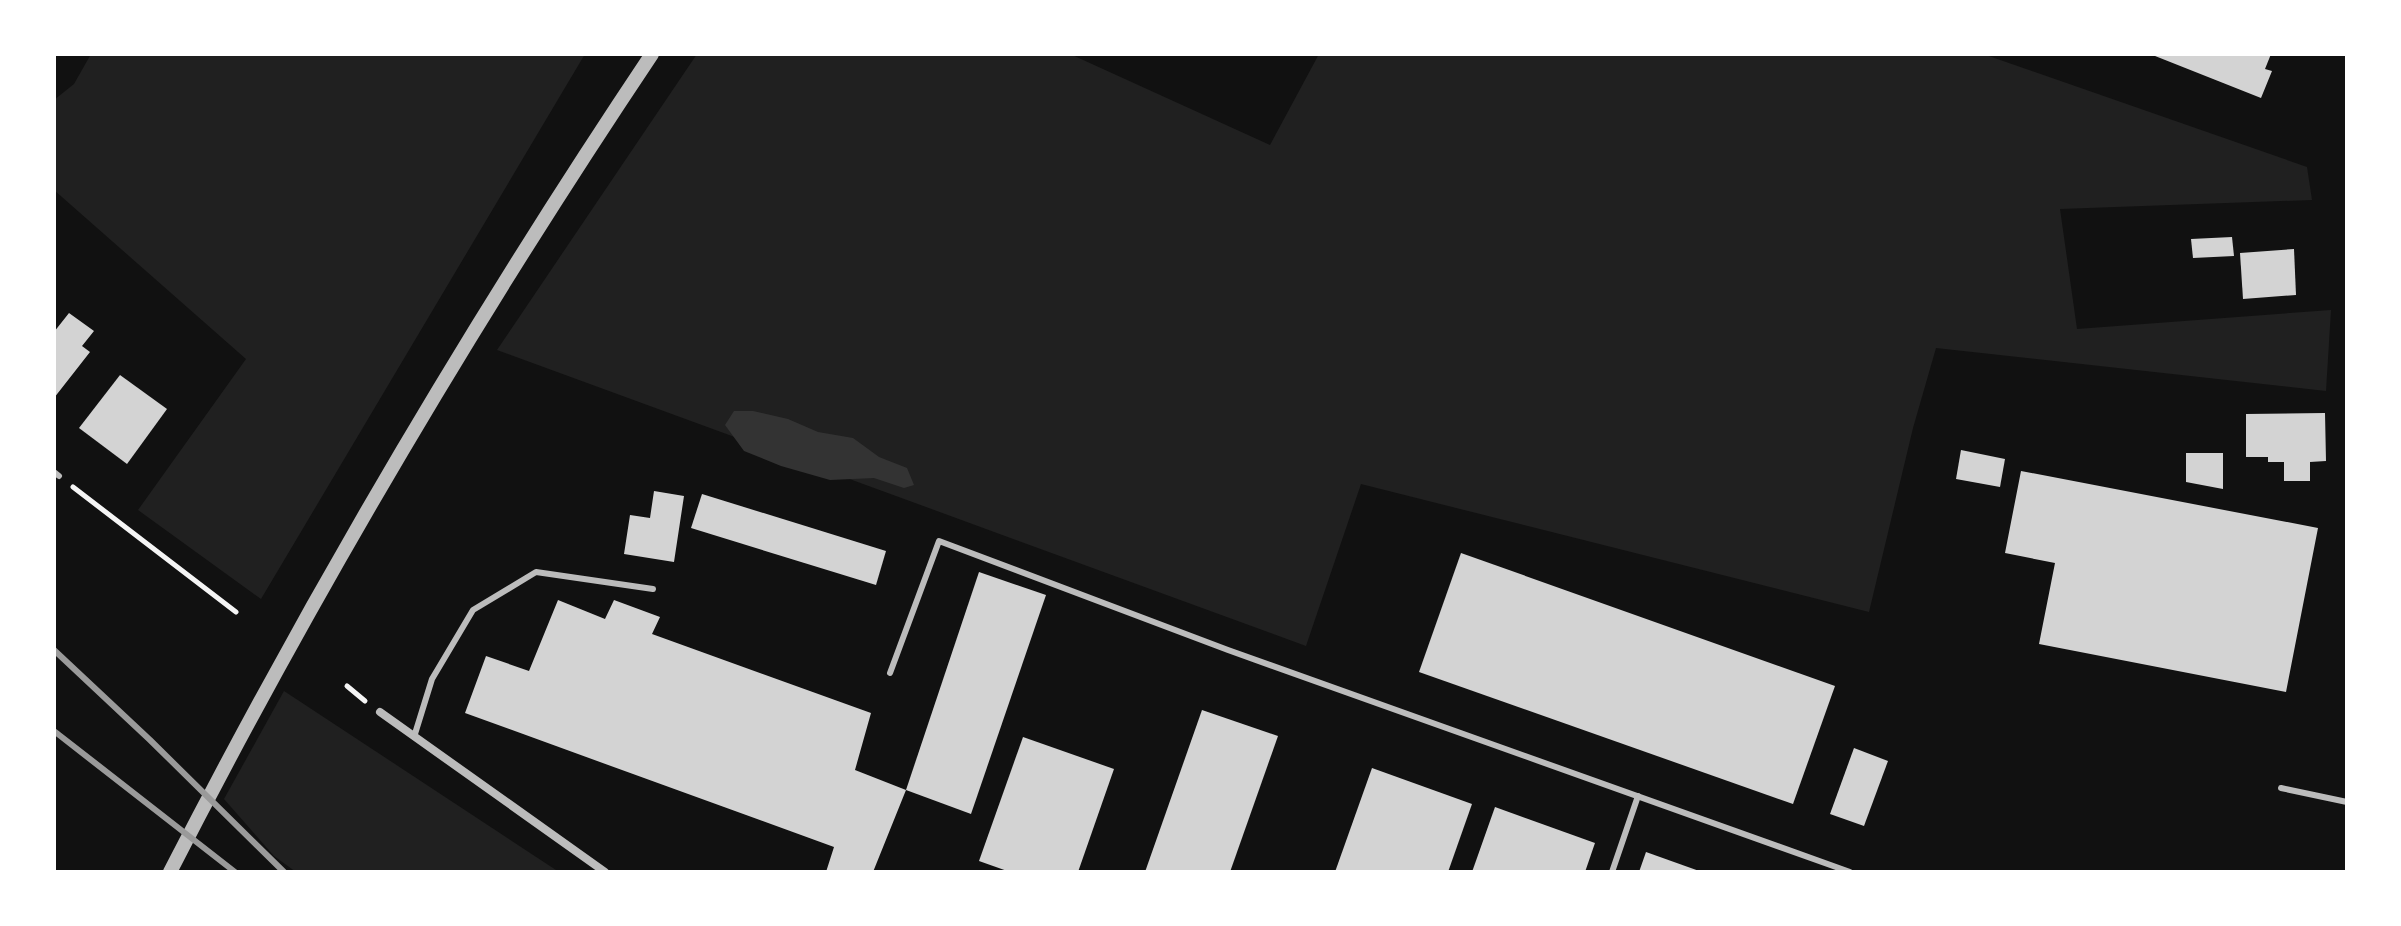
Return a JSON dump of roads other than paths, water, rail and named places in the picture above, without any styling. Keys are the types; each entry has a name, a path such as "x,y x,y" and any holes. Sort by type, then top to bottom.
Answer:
{"street":[{"path":"170,872 336,566 477,328 652,54"},
{"path":"380,712 605,872"}],"lane":[{"path":"890,673 939,541 1228,650 1850,872"},
{"path":"414,737 432,679 473,610 536,572 653,589"},
{"path":"2281,788 2347,802"},
{"path":"1612,872 1638,796"}],"railway":[{"path":"54,650 284,872"},
{"path":"54,731 235,872"}]}
